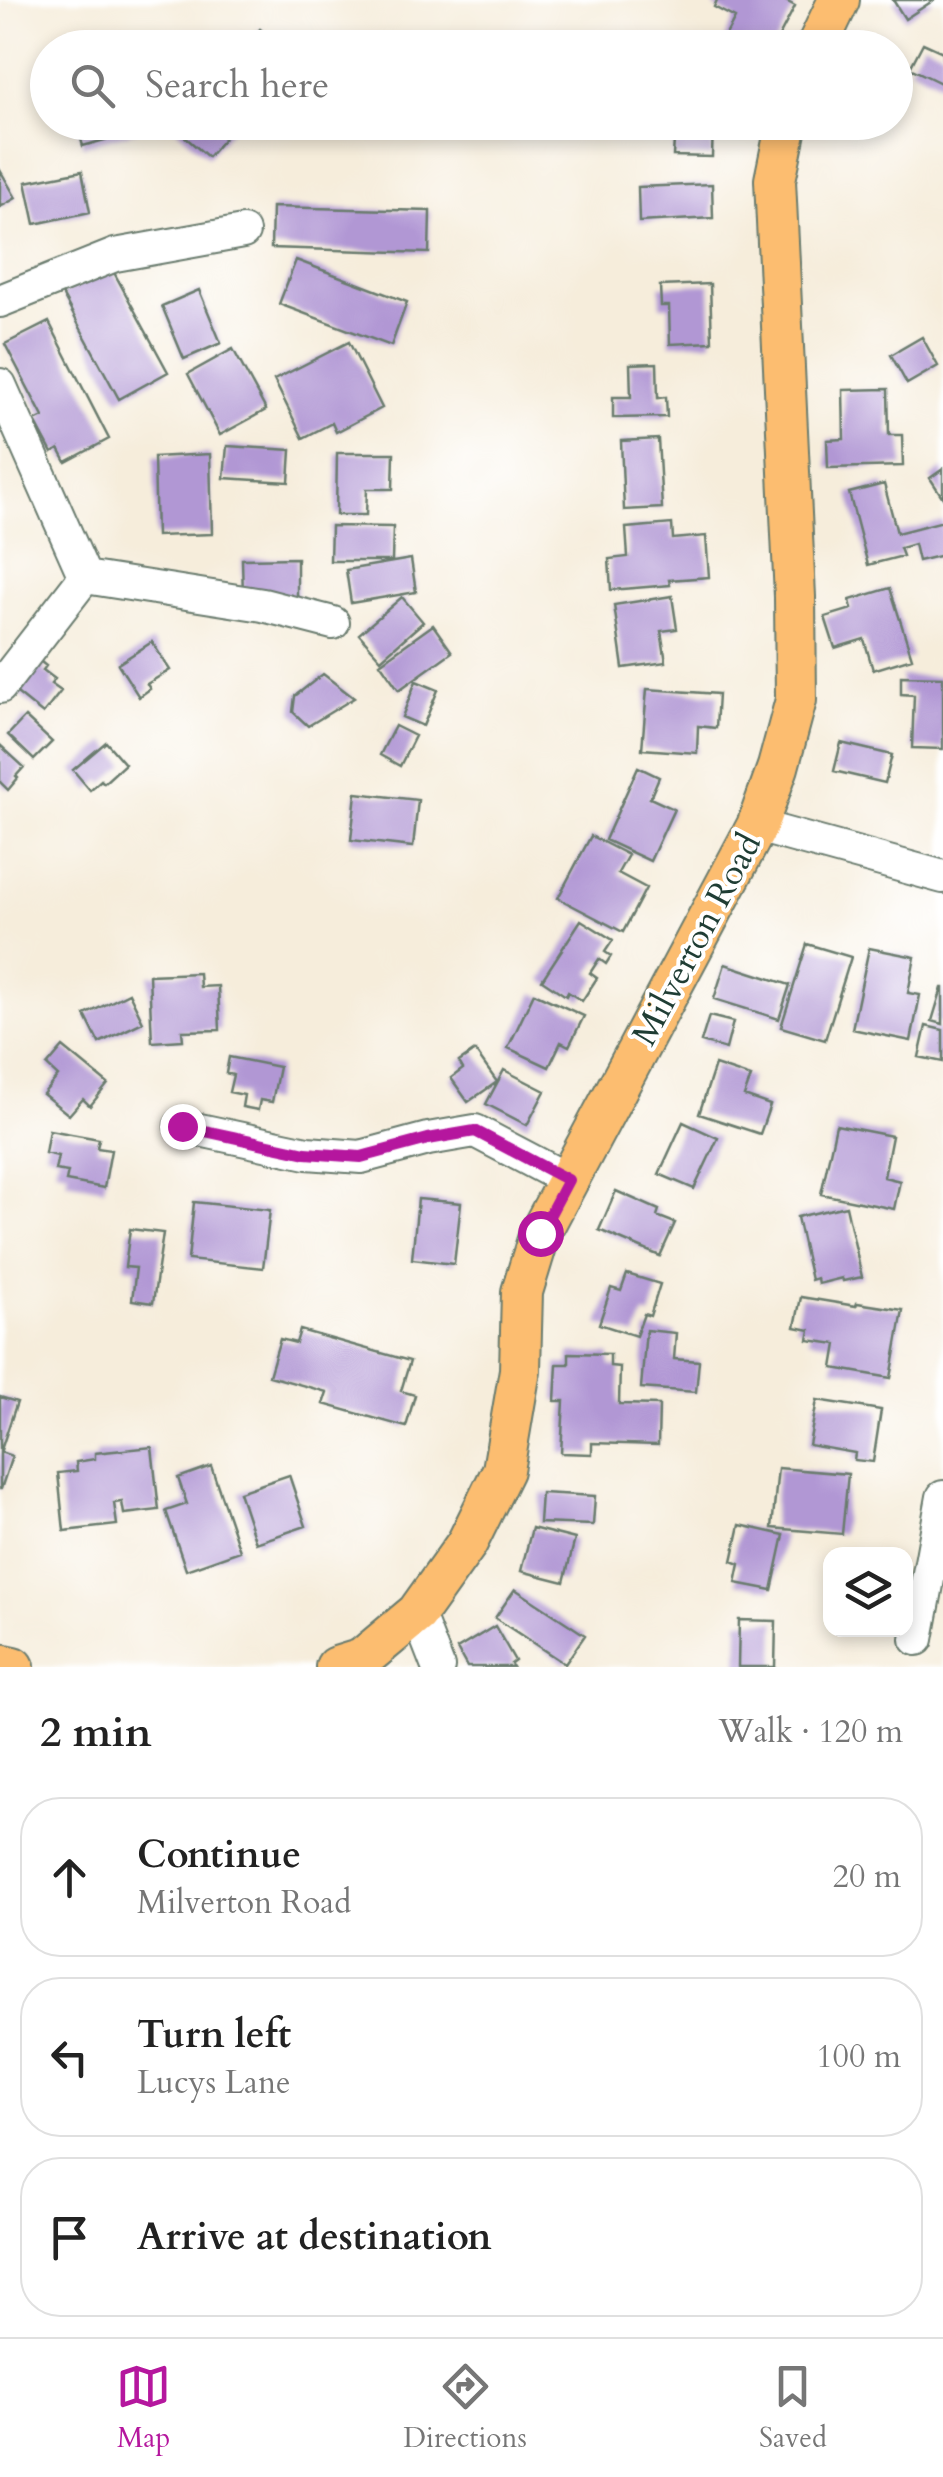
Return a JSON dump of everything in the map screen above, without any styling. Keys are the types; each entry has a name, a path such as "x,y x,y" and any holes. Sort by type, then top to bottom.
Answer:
{"main road":[{"path":"825,30 839,0"},
{"name":"Milverton Road","path":"336,1667 362,1659 417,1612 467,1544 503,1470 520,1370 522,1292 540,1233 757,826 778,767 796,700 795,597 774,180 783,140"},
{"path":"0,1664 14,1667"}],"street":[{"path":"0,301 115,255 243,232"},
{"path":"0,385 85,577"},
{"path":"85,577 263,605 334,623"},
{"path":"0,686 85,577"},
{"path":"757,826 943,877"},
{"path":"182,1126 306,1153 361,1157 475,1131 568,1180"},
{"path":"917,1638 943,1497"},
{"path":"417,1612 438,1667"}],"building":[{"path":"717,0 784,0 795,6 782,30 729,30 735,18 714,7"},
{"path":"893,0 934,0 905,19"},
{"path":"923,43 943,52 943,84 913,69"},
{"path":"81,140 105,140 83,146"},
{"path":"189,140 223,140 208,157"},
{"path":"674,140 712,140 712,157 673,156"},
{"path":"0,170 16,198 0,207"},
{"path":"82,171 90,212 35,224 26,182"},
{"path":"712,184 713,218 639,222 638,187"},
{"path":"272,207 430,211 429,253 271,248"},
{"path":"296,260 407,302 391,346 279,304"},
{"path":"111,267 168,372 119,399 62,294"},
{"path":"710,284 712,342 670,344 669,306 661,306 660,286"},
{"path":"199,290 221,343 184,359 162,306"},
{"path":"49,322 109,439 66,462 59,449 52,453 35,421 43,417 5,344"},
{"path":"922,337 938,366 907,384 891,355"},
{"path":"349,342 382,408 336,432 332,423 303,438 274,380"},
{"path":"233,349 266,410 220,435 188,374"},
{"path":"657,363 658,398 666,397 667,417 613,418 613,397 631,397 630,364"},
{"path":"888,389 889,435 902,435 903,466 828,468 827,440 844,439 843,390"},
{"path":"658,439 662,508 624,510 621,441"},
{"path":"227,446 291,450 289,482 224,478"},
{"path":"337,453 394,453 393,489 367,489 366,515 336,515"},
{"path":"210,454 212,534 156,536 154,457"},
{"path":"943,469 943,498 930,478"},
{"path":"884,484 897,533 943,521 943,555 918,561 914,544 900,548 903,556 868,565 849,493"},
{"path":"672,524 673,539 706,536 709,577 611,590 609,559 628,557 626,528"},
{"path":"331,526 393,527 392,561 330,561"},
{"path":"297,558 297,601 243,596 242,559"},
{"path":"411,559 416,592 351,603 346,570"},
{"path":"890,588 912,658 873,670 864,639 835,648 825,617 852,609 850,600"},
{"path":"672,596 677,629 661,631 666,662 623,668 614,605"},
{"path":"402,597 423,622 381,659 359,634"},
{"path":"433,625 452,652 399,690 380,663"},
{"path":"152,642 170,670 147,684 150,689 139,697 118,664"},
{"path":"36,658 55,679 51,684 61,691 43,714 12,689"},
{"path":"323,674 354,698 308,726 293,712 295,696"},
{"path":"901,676 943,677 943,749 912,748 914,695 901,694"},
{"path":"416,681 438,690 423,726 402,717"},
{"path":"647,689 718,694 716,728 698,726 697,753 642,749"},
{"path":"25,717 52,742 34,760 8,735"},
{"path":"395,726 415,736 400,766 380,755"},
{"path":"106,742 125,764 90,790 73,770"},
{"path":"841,743 892,755 885,783 834,771"},
{"path":"0,745 24,767 8,790 0,782"},
{"path":"638,767 659,777 650,798 674,809 650,861 605,840"},
{"path":"356,793 418,800 413,847 351,840"},
{"path":"591,836 628,855 618,873 646,888 623,932 558,898"},
{"path":"581,920 613,940 605,952 611,956 606,964 599,959 590,973 597,978 582,1001 568,992 566,996 542,980"},
{"path":"807,944 851,957 825,1040 781,1027"},
{"path":"869,948 915,957 908,993 920,995 911,1041 852,1029"},
{"path":"725,964 790,985 779,1019 714,999"},
{"path":"199,973 200,987 218,986 220,1030 182,1031 183,1040 152,1042 149,975"},
{"path":"943,988 943,1024 932,1021"},
{"path":"129,993 143,1022 99,1043 85,1015"},
{"path":"534,993 584,1016 569,1046 561,1042 549,1067 508,1048"},
{"path":"709,1016 733,1022 726,1049 701,1042"},
{"path":"926,1026 943,1030 943,1062 919,1057"},
{"path":"63,1047 108,1084 90,1106 83,1099 69,1115 43,1094 58,1076 47,1066"},
{"path":"475,1051 497,1082 468,1102 451,1078 463,1069 459,1062"},
{"path":"229,1057 279,1067 272,1102 260,1100 258,1110 242,1107 244,1095 229,1092 233,1075 226,1073"},
{"path":"715,1065 751,1077 744,1096 770,1105 760,1134 699,1114"},
{"path":"504,1070 545,1091 527,1125 486,1104"},
{"path":"683,1122 718,1138 694,1189 659,1174"},
{"path":"836,1125 892,1136 884,1177 900,1181 894,1209 821,1194"},
{"path":"49,1130 99,1139 97,1148 111,1150 104,1188 66,1181 68,1172 55,1170 58,1156 45,1153"},
{"path":"616,1191 659,1210 657,1216 675,1223 660,1256 599,1230"},
{"path":"418,1199 461,1203 454,1264 412,1259"},
{"path":"194,1202 270,1210 263,1268 188,1260"},
{"path":"846,1206 862,1277 818,1284 817,1278 811,1280 797,1217"},
{"path":"130,1229 163,1233 153,1303 132,1300 136,1268 125,1267"},
{"path":"627,1274 660,1284 650,1316 644,1314 636,1336 599,1324 611,1288 621,1291"},
{"path":"801,1297 903,1310 891,1378 833,1368 837,1344 808,1340 810,1330 795,1327"},
{"path":"300,1330 410,1361 401,1391 415,1395 406,1427 323,1404 327,1392 269,1376 280,1339 296,1343"},
{"path":"646,1330 676,1333 674,1359 699,1361 696,1392 641,1388"},
{"path":"569,1353 610,1354 610,1366 620,1367 619,1404 659,1405 658,1445 592,1443 592,1454 561,1453 564,1401 555,1401 557,1364 569,1364"},
{"path":"0,1397 17,1402 1,1450 0,1450"},
{"path":"817,1400 881,1410 873,1462 854,1460 855,1453 809,1445"},
{"path":"152,1447 159,1510 124,1514 122,1502 114,1503 117,1525 64,1531 58,1473 77,1471 76,1462 95,1459 95,1453"},
{"path":"0,1452 12,1456 1,1489 0,1489"},
{"path":"211,1466 240,1551 186,1570 166,1511 187,1504 178,1478"},
{"path":"778,1468 848,1474 842,1534 772,1528"},
{"path":"289,1475 306,1526 256,1543 239,1492"},
{"path":"541,1493 595,1496 593,1525 539,1523"},
{"path":"740,1525 784,1535 772,1590 736,1583 740,1564 732,1561"},
{"path":"532,1528 575,1539 564,1582 521,1571"},
{"path":"515,1589 585,1635 565,1664 495,1618"},
{"path":"739,1620 776,1621 775,1667 738,1667"},
{"path":"495,1626 515,1661 513,1667 467,1667 457,1649"}],"route":[{"path":"182,1126 306,1153 361,1157 475,1131 568,1180 540,1233"}]}
